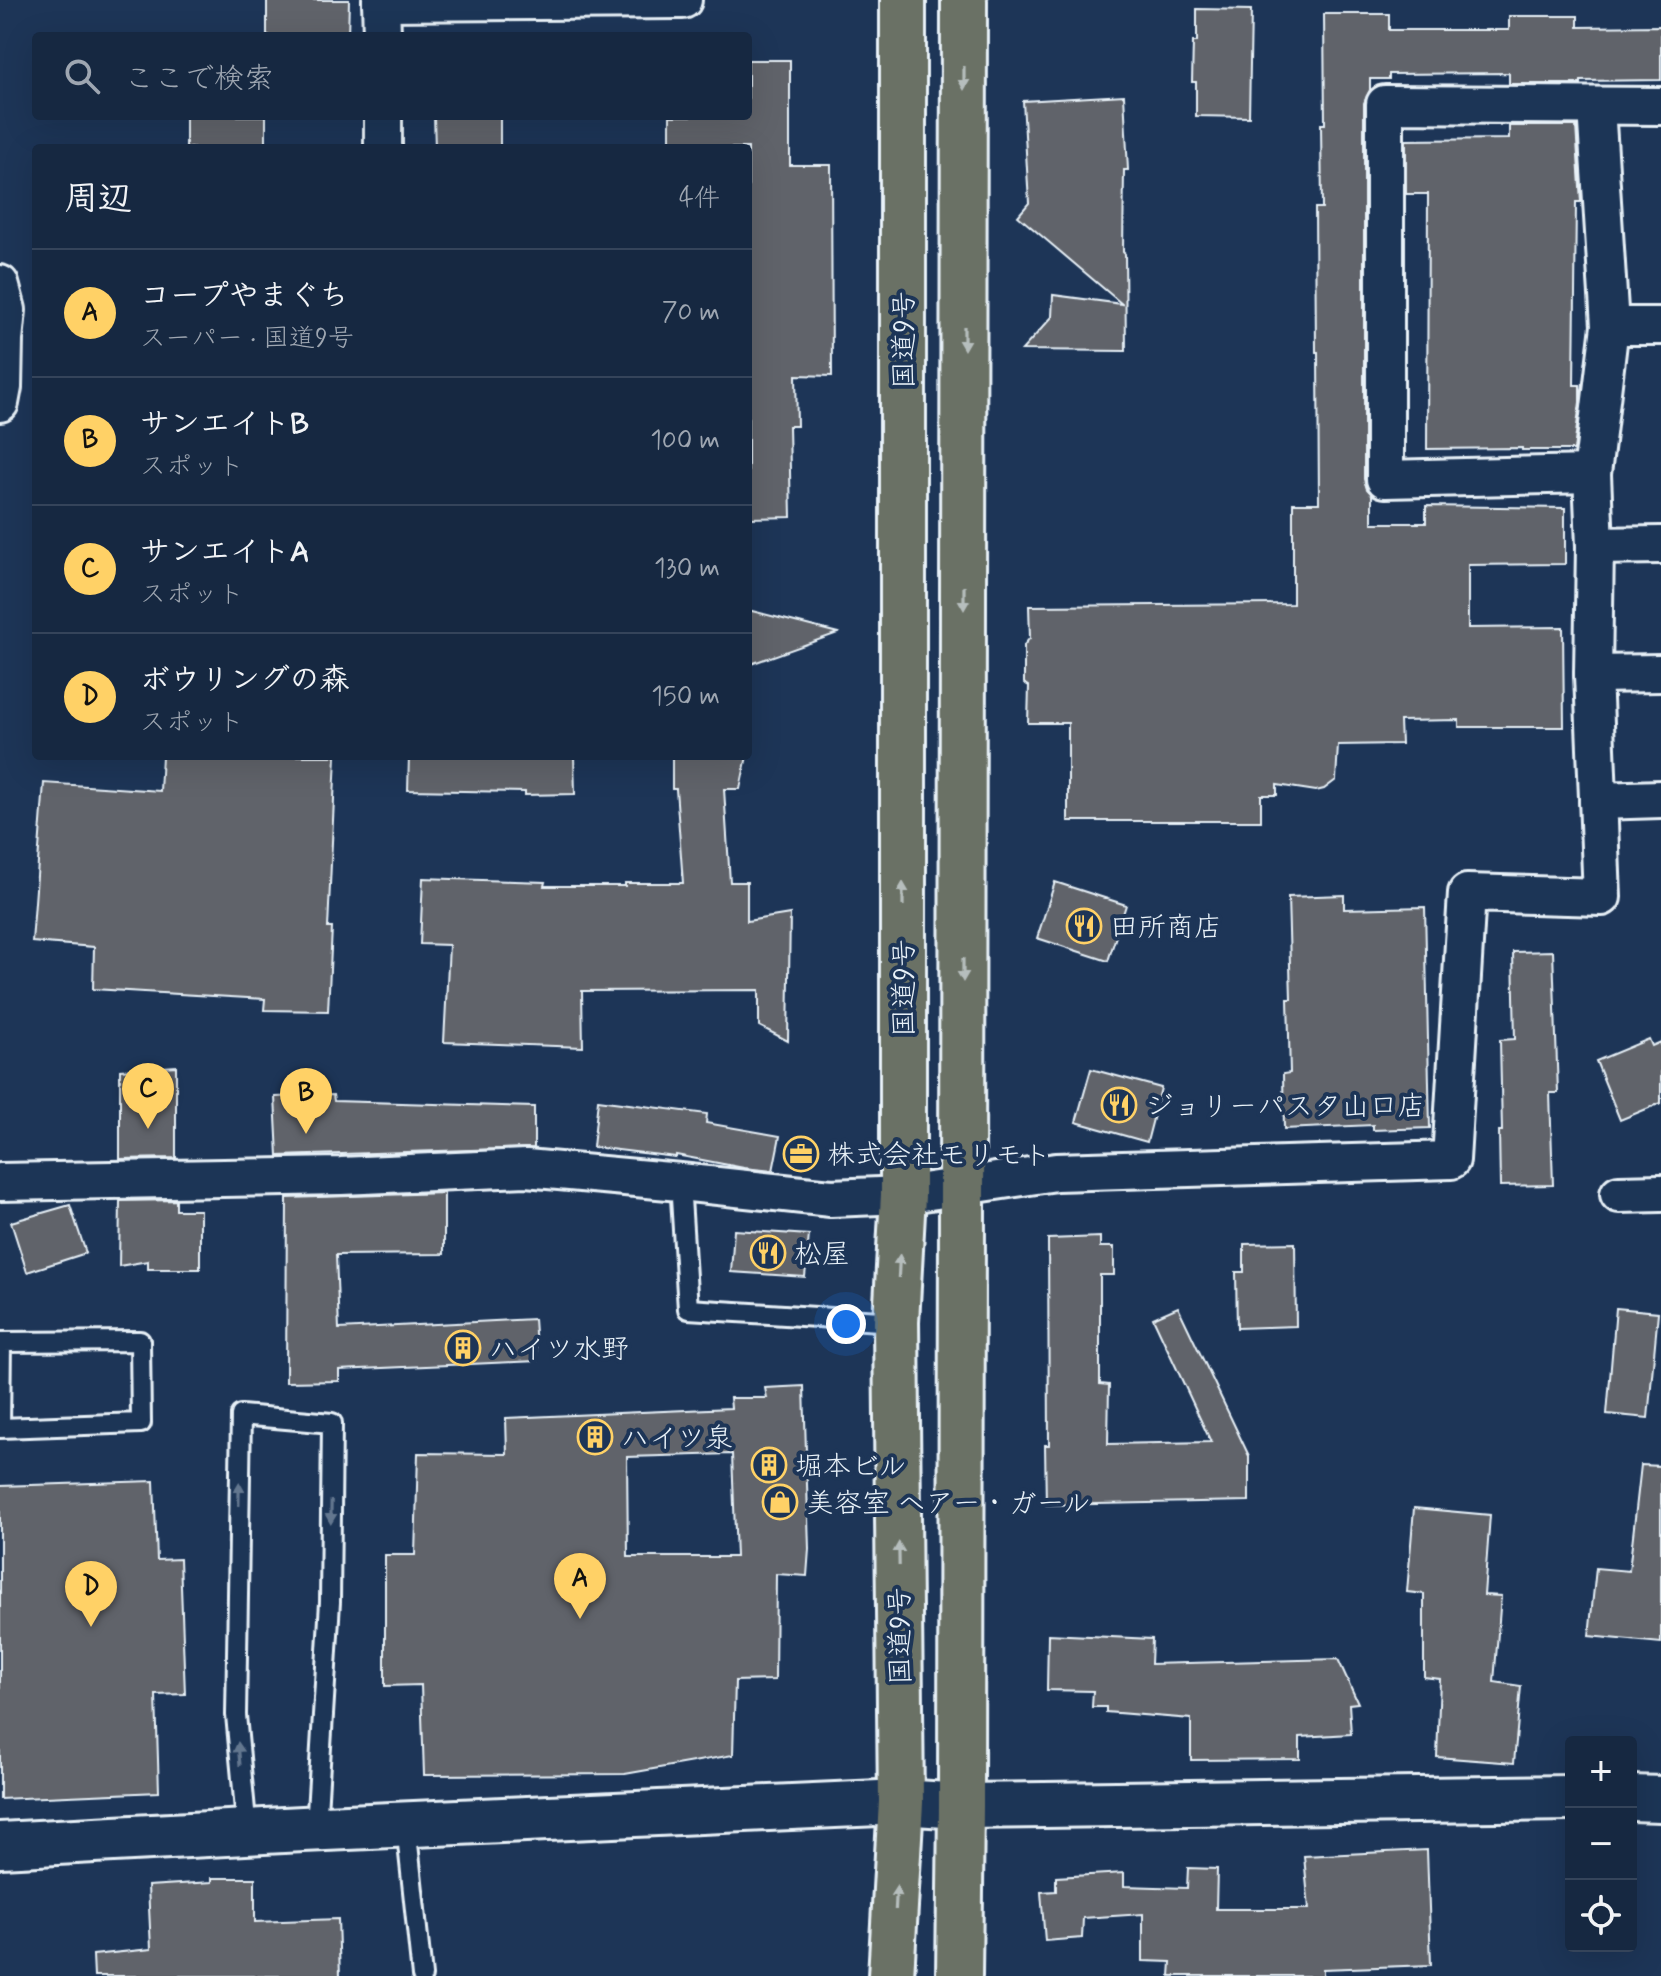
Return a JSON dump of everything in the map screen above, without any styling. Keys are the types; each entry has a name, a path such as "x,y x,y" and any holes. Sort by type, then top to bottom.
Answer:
{"highway":[{"name":"国道9号","path":"891,1976 901,1802 896,1322 903,1195 903,0"},
{"path":"959,1976 964,0"}],"street":[{"path":"382,13 683,0"},
{"path":"1592,474 1385,479 1385,104 1661,106"},
{"path":"0,1182 341,1176 526,1168 831,1198 903,1195 1056,1172 1451,1160 1467,893 1602,897 1593,674 1595,546 1592,474 1610,326 1596,107"},
{"path":"383,120 383,144"},
{"path":"0,284 7,310 0,403"},
{"path":"1610,326 1661,326"},
{"path":"1595,546 1661,545"},
{"path":"1593,674 1661,673"},
{"path":"1598,801 1661,799"},
{"path":"1619,1194 1661,1193"},
{"path":"0,1845 901,1802 961,1806 1565,1798"},
{"path":"1637,1798 1661,1799"}],"lane":[{"path":"680,1182 688,1309 896,1322"},
{"path":"140,1341 141,1423 0,1428 1,1342 140,1341"},
{"path":"247,1832 236,1715 241,1415 332,1423 330,1602 316,1828"},
{"path":"406,1825 422,1976"}],"building":[{"path":"267,0 349,0 348,32 267,32"},
{"path":"1197,9 1251,10 1249,117 1196,116 1196,82 1192,82"},
{"path":"1324,14 1389,14 1389,30 1509,30 1509,16 1578,16 1578,27 1661,26 1661,80 1509,84 1509,73 1389,74 1389,79 1370,79 1370,90 1364,103 1364,479 1372,494 1372,523 1426,523 1426,506 1565,508 1565,564 1468,565 1468,628 1563,627 1564,727 1459,727 1459,720 1400,721 1401,744 1338,745 1336,780 1324,789 1316,791 1277,785 1277,795 1261,795 1261,821 1068,821 1068,723 1028,723 1029,686 1024,683 1024,645 1030,638 1029,606 1293,604 1293,503 1319,503 1315,208 1322,208"},
{"path":"752,60 790,60 790,165 831,165 832,376 796,375 797,426 789,426 791,517 752,518 752,144 670,144 670,120 752,120"},
{"path":"1124,95 1128,170 1124,170 1123,252 1126,351 1022,350 1052,317 1053,295 1122,304 1018,216 1029,203 1023,101"},
{"path":"186,120 266,120 266,144 186,144"},
{"path":"434,120 500,120 500,144 435,144"},
{"path":"1509,126 1576,126 1581,202 1576,202 1574,385 1580,385 1580,402 1574,450 1427,449 1428,194 1406,194 1406,140 1509,139"},
{"path":"752,611 838,633 752,664"},
{"path":"162,760 336,760 328,928 332,928 328,1011 264,1010 265,999 93,989 94,947 32,942 44,783 160,791"},
{"path":"409,760 574,760 575,794 408,790"},
{"path":"672,760 746,760 740,789 724,789 730,882 747,882 747,921 790,914 788,1041 759,1026 759,990 582,991 583,1047 444,1042 449,945 420,944 423,878 545,882 544,886 683,883 676,789 672,789"},
{"path":"1055,882 1126,905 1108,961 1037,938"},
{"path":"1344,895 1344,909 1425,907 1430,1128 1373,1130 1373,1125 1284,1129 1283,1074 1290,1073 1288,897"},
{"path":"1553,951 1558,1093 1550,1093 1553,1185 1500,1186 1500,1040 1515,1039 1513,952"},
{"path":"1649,1039 1652,1046 1661,1042 1661,1103 1620,1120 1596,1061"},
{"path":"176,1066 176,1158 120,1159 120,1070"},
{"name":"ジョリーパスタ山口店","path":"1091,1069 1161,1088 1147,1142 1076,1122"},
{"path":"333,1095 334,1101 534,1107 534,1148 278,1156 275,1097"},
{"path":"598,1100 707,1114 706,1123 780,1136 773,1171 676,1155 593,1147"},
{"path":"444,1193 444,1254 336,1255 339,1329 534,1319 537,1361 339,1370 339,1381 286,1382 287,1198"},
{"path":"176,1200 176,1210 200,1210 200,1269 148,1269 148,1261 119,1266 120,1201"},
{"path":"70,1205 86,1253 27,1272 11,1222"},
{"path":"734,1230 809,1235 805,1277 731,1272"},
{"path":"1100,1237 1100,1247 1114,1247 1114,1275 1100,1275 1100,1384 1109,1385 1108,1444 1211,1442 1153,1318 1178,1307 1249,1456 1249,1501 1046,1505 1045,1445 1049,1445 1048,1239"},
{"path":"1295,1243 1296,1326 1237,1328 1236,1272 1244,1272 1244,1244"},
{"path":"1616,1308 1658,1312 1648,1418 1607,1414"},
{"path":"804,1386 809,1549 807,1576 776,1574 775,1680 735,1681 733,1755 625,1774 424,1775 421,1685 385,1686 385,1555 415,1555 418,1453 507,1454 506,1418 731,1408 730,1398 767,1398 765,1388","holes":["732,1454 736,1557 628,1557 627,1457"]},
{"path":"1641,1465 1661,1466 1661,1643 1589,1636 1596,1568 1629,1571"},
{"path":"154,1481 157,1560 180,1559 185,1694 156,1695 159,1792 0,1799 0,1486"},
{"path":"1414,1508 1490,1515 1484,1595 1501,1596 1494,1682 1521,1686 1514,1763 1437,1757 1440,1679 1424,1677 1424,1594 1407,1592"},
{"path":"1048,1634 1152,1639 1151,1664 1338,1659 1358,1703 1349,1704 1351,1734 1300,1737 1300,1759 1191,1760 1191,1719 1106,1712 1106,1707 1092,1707 1093,1691 1047,1690"},
{"path":"1427,1850 1431,1965 1323,1969 1323,1976 1170,1976 1171,1962 1143,1961 1143,1914 1083,1918 1082,1938 1045,1941 1041,1892 1056,1891 1056,1877 1124,1873 1124,1886 1187,1888 1188,1868 1217,1869 1216,1909 1309,1909 1304,1856"},
{"path":"212,1878 255,1878 255,1922 338,1919 340,1976 94,1976 93,1955 151,1949 148,1886 212,1882"}],"place":[{"name":"田所商店","path":"1084,926"},
{"name":"ジョリーパスタ山口店","path":"1119,1105"},
{"name":"サンエイトA","path":"148,1129"},
{"name":"サンエイトB","path":"306,1134"},
{"name":"株式会社モリモト","path":"801,1154"},
{"name":"松屋","path":"768,1253"},
{"name":"ハイツ水野","path":"463,1348"},
{"name":"ハイツ泉","path":"595,1437"},
{"name":"堀本ビル","path":"769,1465"},
{"name":"美容室 ヘアー・ガール","path":"780,1502"},
{"name":"コープやまぐち","path":"580,1619"},
{"name":"ボウリングの森","path":"91,1627"}]}
